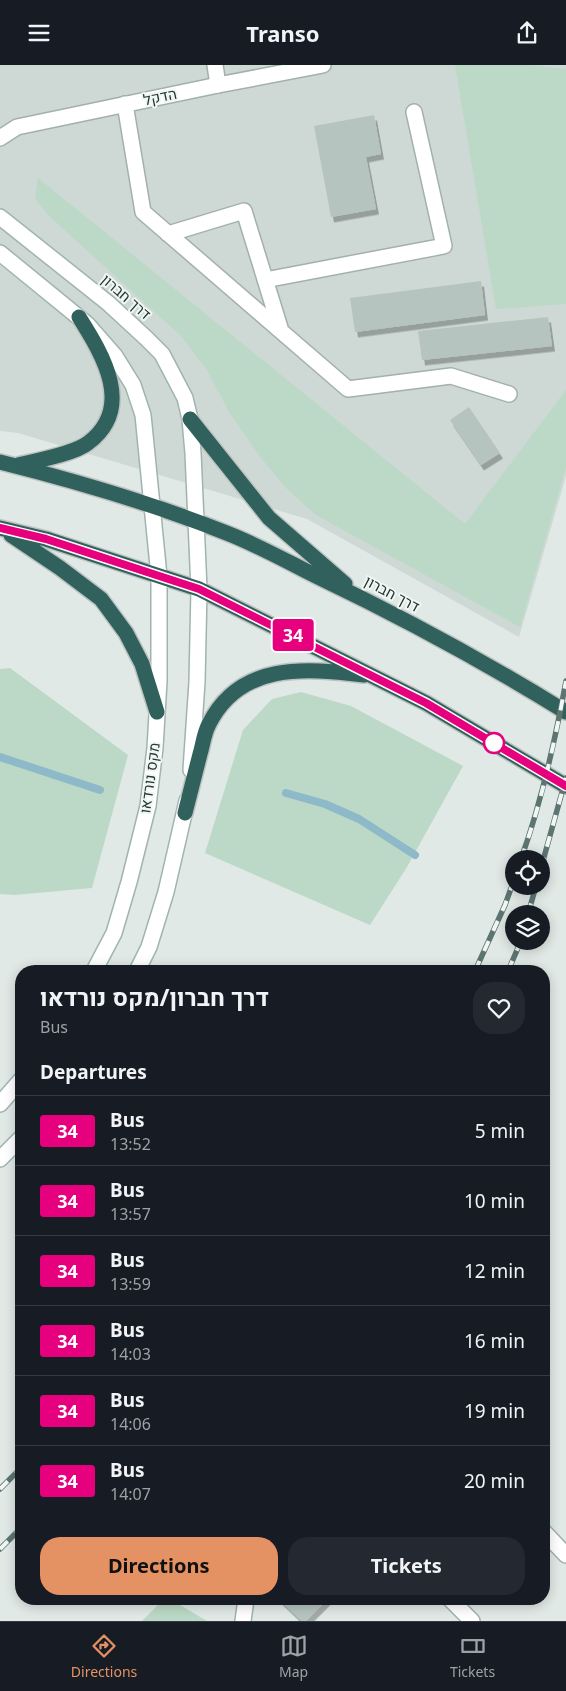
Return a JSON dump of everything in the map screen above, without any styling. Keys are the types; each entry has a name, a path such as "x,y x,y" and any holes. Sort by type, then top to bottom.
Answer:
{"highway":[{"path":"16,466 60,455 87,444 104,425 113,401 110,377 98,346 79,317"},
{"path":"190,419 269,518 362,598"},
{"name":"דרך חברון","path":"0,462 63,477 151,505 226,532 362,598 456,647 566,712"},
{"path":"1,528 46,539 199,589 426,703 566,786"},
{"path":"1,528 60,568 101,599 126,633 142,665 157,712"},
{"path":"185,813 208,726 222,703 240,687 259,678 288,671 322,670 373,676"}],"street":[{"path":"215,65 218,85"},
{"name":"הדקל","path":"0,138 18,127 323,65"},
{"path":"125,105 143,212 348,389 451,376 509,395"},
{"path":"265,280 444,246 414,112"},
{"path":"168,234 244,211 281,331"},
{"name":"דרך חברון","path":"0,217 108,303 162,354 185,398 190,419 199,589"},
{"path":"0,253 87,324 115,356 133,385 143,415 160,576"},
{"name":"מקס נורדאו","path":"97,965 114,933 148,806 157,712 160,576"},
{"path":"140,965 149,947 166,892 185,813 193,752 199,589"},
{"path":"0,1104 15,1087"},
{"path":"0,1159 15,1143"},
{"path":"550,1538 566,1555"},
{"path":"243,1621 245,1605"},
{"path":"456,1605 472,1621"}],"shaded area":[{"path":"0,65 566,65 566,476 519,637 307,519 18,433 0,431"}],"green space":[{"path":"455,65 530,65 566,69 566,304 496,309"},
{"path":"38,178 465,524 566,390 566,467 520,627 316,515 286,488 261,458 229,412 207,370 181,336 48,215 35,199"},
{"path":"10,668 128,755 92,888 14,895 0,894 0,669"},
{"path":"301,692 351,706 463,766 407,867 370,925 205,853 243,730 272,699"},
{"path":"158,1605 180,1605 207,1621 142,1621"}],"building":[{"path":"374,115 381,154 366,157 376,209 331,217 314,126"},
{"path":"481,281 485,315 355,332 350,298"},
{"path":"548,317 552,346 422,360 418,331"},
{"path":"469,407 500,453 481,465 450,420"},
{"path":"285,1605 322,1605 306,1621 302,1621"}],"waterway":[{"path":"0,757 100,790"},
{"path":"286,793 325,804 359,819 415,855"}],"railway":[{"path":"524,850 547,771 566,681"},
{"path":"546,850 566,778"},
{"path":"478,965 509,895"},
{"path":"531,905 533,895"},
{"path":"511,965 517,950"},
{"path":"0,1489 15,1474"},
{"path":"0,1549 15,1534"}],"bus line":[{"name":"34","path":"0,528 46,539 199,589 426,703 566,786"}]}
